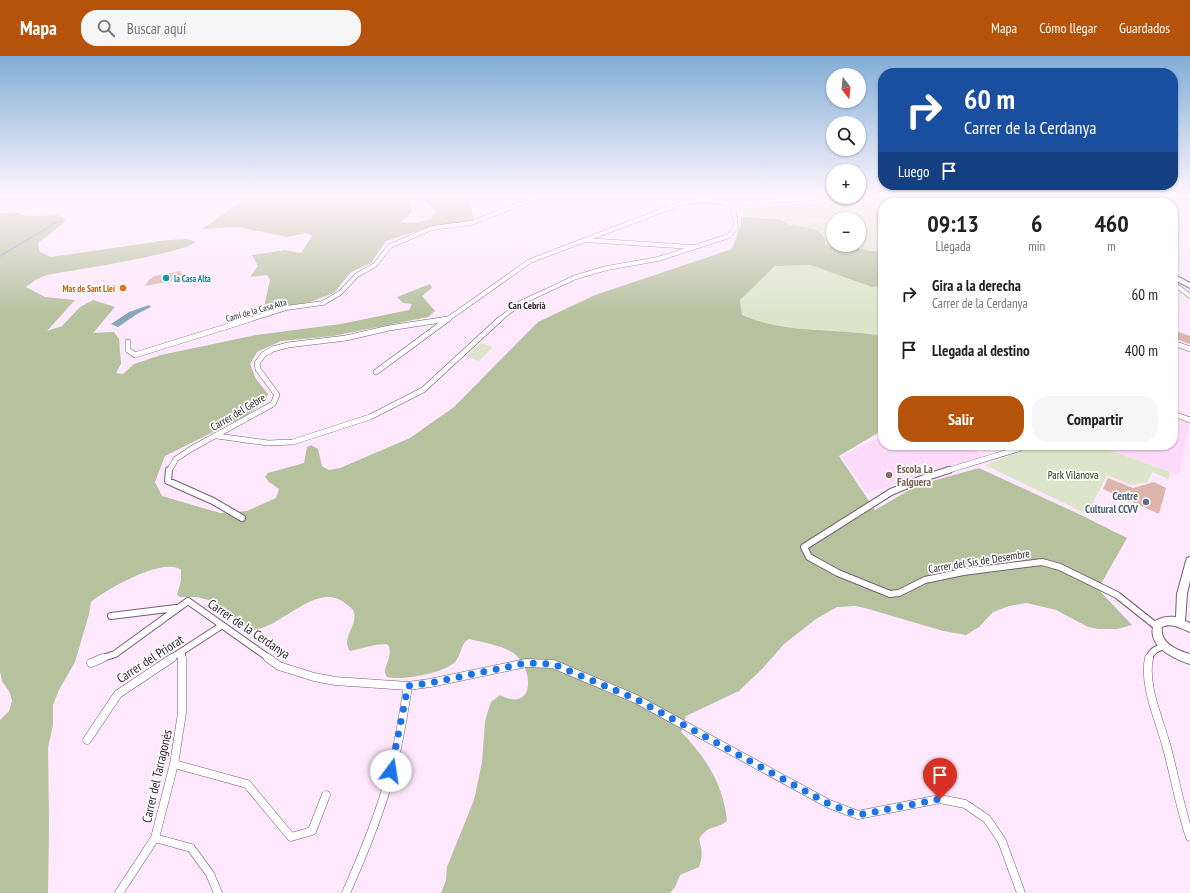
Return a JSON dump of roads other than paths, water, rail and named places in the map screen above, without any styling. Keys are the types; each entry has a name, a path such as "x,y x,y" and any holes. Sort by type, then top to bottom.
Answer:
{"street":[{"name":"Camí de la Casa Alta","path":"128,342 127,346 129,351 135,355 286,308 323,303 350,285 356,275 375,265 390,246 414,236"},
{"name":"Carrer del Gebre","path":"376,372 530,261 593,236"},
{"path":"217,436 268,443 294,442 370,417 423,390 518,304 576,277 607,268 658,259 729,236"},
{"path":"582,240 697,247"},
{"path":"1178,279 1189,286"},
{"path":"1178,288 1190,296"},
{"name":"Carrer del Gebre","path":"242,518 220,504 201,495 178,488 168,481 169,469 176,459 191,449 273,404 277,395 258,369 257,363 264,354 288,345 346,338 397,327 448,319"},
{"path":"1178,345 1190,349"},
{"path":"1178,416 1190,420"},
{"name":"Carrer del Sis de Desembre","path":"1015,450 924,478 891,492 804,547 809,557 838,573 890,594 898,593 925,580 971,571 1042,562 1060,567 1117,595 1156,626"},
{"path":"1180,622 1182,594 1190,561"},
{"name":"Carrer de la Cerdanya","path":"178,608 188,601 279,666 314,677 335,681 408,686 430,683 526,663 553,664 636,699 829,804 858,815 940,799 966,804 987,819 1002,841 1021,893"},
{"path":"111,616 178,608"},
{"path":"91,663 115,654 178,608"},
{"path":"1190,628 1180,622 1165,620 1156,626 1156,633 1164,646 1180,657 1190,659"},
{"name":"Carrer del Priorat","path":"88,740 118,694 221,626"},
{"path":"1164,646 1154,650 1150,656 1147,669 1153,701 1167,748 1182,817 1190,837"},
{"name":"Carrer del Tarragonès","path":"119,893 155,838 174,764 182,713 182,653"},
{"path":"346,893 364,854 380,809 395,758 408,686"},
{"path":"174,764 247,784 291,837 312,831 326,795"},
{"path":"155,838 191,848 210,874 218,893"}],"water":[{"path":"149,305 151,307 137,314 118,327 111,324 129,312"}],"waterway":[{"path":"0,256 33,236"}],"place":[{"name":"la Casa Alta","path":"166,278"},
{"name":"Mas de Sant Lleí","path":"123,288"},
{"name":"Escola La Falguera","path":"889,475"},
{"name":"Centre Cultural CCVV","path":"1146,502"}],"district":[{"name":"Can Cebrià","path":"527,305"}],"park label":[{"name":"Park Vilanova","path":"1073,475"}]}
